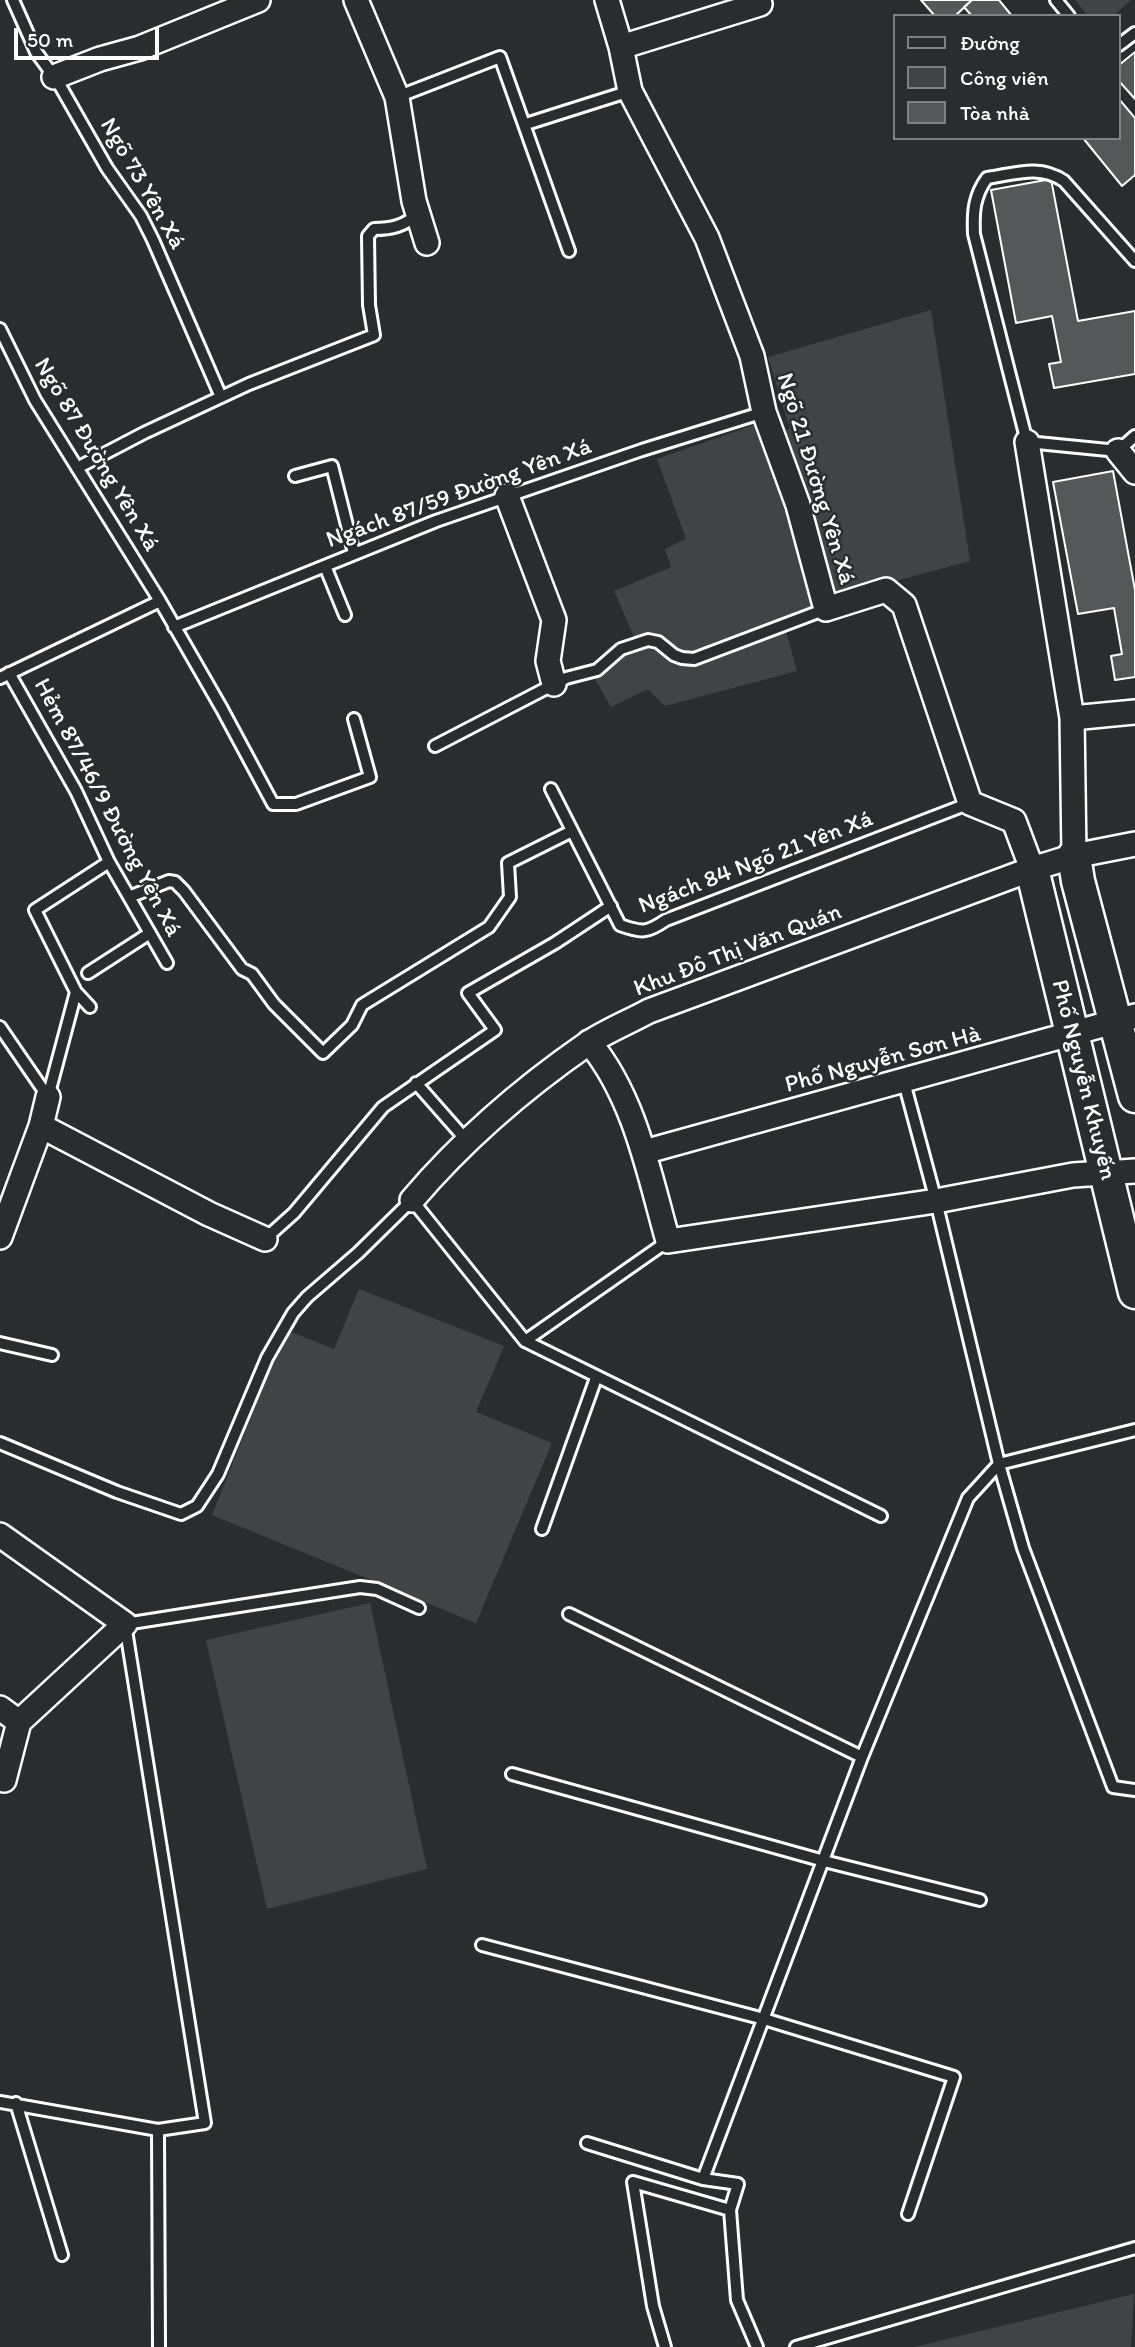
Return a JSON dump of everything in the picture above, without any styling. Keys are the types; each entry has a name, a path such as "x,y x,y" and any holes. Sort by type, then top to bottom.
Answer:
{"street":[{"path":"54,77 100,59 140,48 258,0"},
{"path":"356,0 397,97 417,214 427,243"},
{"name":"Ngõ 21 Đường Yên Xá","path":"607,0 630,91 707,238 752,356 764,412 798,505 826,609 886,590 904,605 970,803"},
{"path":"621,47 760,4"},
{"path":"1027,442 1072,718 1074,856"},
{"path":"1118,451 1135,472"},
{"path":"508,496 554,620 548,661 554,684"},
{"path":"1072,718 1135,712"},
{"path":"970,803 1014,821 1032,869"},
{"name":"Khu Đô Thị Văn Quán","path":"412,1200 448,1158 499,1112 589,1042 649,1012 1032,869 1074,856 1135,844"},
{"name":"Phố Nguyễn Khuyến","path":"1074,856 1125,1020 1135,1096"},
{"name":"Phố Nguyễn Khuyến","path":"1032,869 1071,1035 1121,1173 1135,1292"},
{"name":"Phố Nguyễn Sơn Hà","path":"644,1152 1125,1020"},
{"path":"589,1042 606,1062 644,1152 668,1241 936,1201 1073,1175 1121,1173"},
{"path":"0,1237 41,1126 48,1097"},
{"path":"41,1126 209,1214 265,1239"},
{"path":"0,1535 125,1623 9,1715 4,1780"}],"lane":[{"name":"Ngõ 73 Yên Xá","path":"13,0 36,52 54,77 107,168 141,216 221,397"},
{"path":"1056,0 1067,14"},
{"path":"1121,44 1135,33"},
{"path":"397,97 500,57 569,251"},
{"path":"526,124 630,91"},
{"path":"1135,261 1064,181 1053,174 1041,170 987,178 978,191 973,210 974,234 1027,442 1118,451 1135,436"},
{"path":"77,468 248,384 374,335 369,305 368,236 374,229 408,223 417,214"},
{"name":"Ngõ 87 Đường Yên Xá","path":"0,329 34,400 160,601 274,804 296,804 370,778 354,719"},
{"name":"Ngách 87/59 Đường Yên Xá","path":"174,627 354,553 508,496 764,412"},
{"path":"295,476 331,466 354,553"},
{"path":"325,566 345,615"},
{"path":"5,676 160,601"},
{"path":"435,746 566,678 597,670 621,649 649,640 658,642 674,655 694,659 826,609"},
{"name":"Hẻm 87/46/9 Đường Yên Xá","path":"5,676 76,791 109,862 167,963"},
{"name":"Ngách 84 Ngõ 21 Yên Xá","path":"551,789 620,925 640,932 970,803"},
{"path":"129,897 169,881 175,883 184,891 242,969 252,974 274,1004 323,1053 352,1026 362,1005 489,927 510,897 508,863 572,831"},
{"path":"90,1007 76,992 35,910 109,862"},
{"path":"265,1239 294,1213 383,1107 495,1030 468,993 555,943 611,905"},
{"path":"89,973 150,933"},
{"path":"48,1097 76,992"},
{"path":"0,1027 48,1097"},
{"path":"904,1082 936,1201 999,1464 1023,1548 1113,1787 1135,1790"},
{"path":"416,1083 467,1141"},
{"path":"0,1443 117,1492 181,1514 197,1506 218,1474 267,1358 293,1313 412,1200 525,1341 881,1516"},
{"path":"525,1341 668,1241"},
{"path":"0,1343 52,1355"},
{"path":"542,1529 596,1378"},
{"path":"703,2179 862,1757 968,1498 999,1464 1135,1430"},
{"path":"0,2102 158,2130 205,2123 125,1623 360,1587 377,1589 419,1608"},
{"path":"569,1614 862,1757"},
{"path":"512,1774 824,1861 980,1900"},
{"path":"482,1945 764,2020 954,2077 908,2214"},
{"path":"16,2104 62,2255"},
{"path":"158,2130 159,2347"},
{"path":"587,2143 703,2179 738,2184 730,2210 737,2300 758,2347"},
{"path":"665,2347 653,2306 634,2182 730,2210"},
{"path":"796,2347 1135,2248"}],"green space":[{"path":"1075,0 1131,0 1115,14 1086,14"},
{"path":"931,310 970,561 832,598 777,432 790,429 768,357"},
{"path":"762,422 817,607 785,628 797,671 665,706 648,689 611,707 593,675 621,656 636,641 614,591 671,567 665,549 686,539 657,459"},
{"path":"359,1289 504,1346 476,1412 552,1443 476,1623 212,1515 286,1330 334,1349"},
{"path":"370,1603 427,1869 267,1909 206,1640"},
{"path":"1134,2294 1131,2347 914,2347"}],"building":[{"path":"921,0 972,0 957,14 933,14"},
{"path":"972,0 999,0 1010,14 970,14 964,7"},
{"path":"1135,52 1135,99 1121,83 1121,63"},
{"path":"1121,101 1135,118 1135,175 1122,186 1085,140 1121,140"},
{"path":"1051,179 1078,321 1135,311 1135,374 1054,388 1049,364 1061,362 1052,316 1016,323 991,190"},
{"path":"1113,471 1135,590 1135,677 1115,680 1111,656 1122,654 1114,608 1078,614 1053,482"}]}
